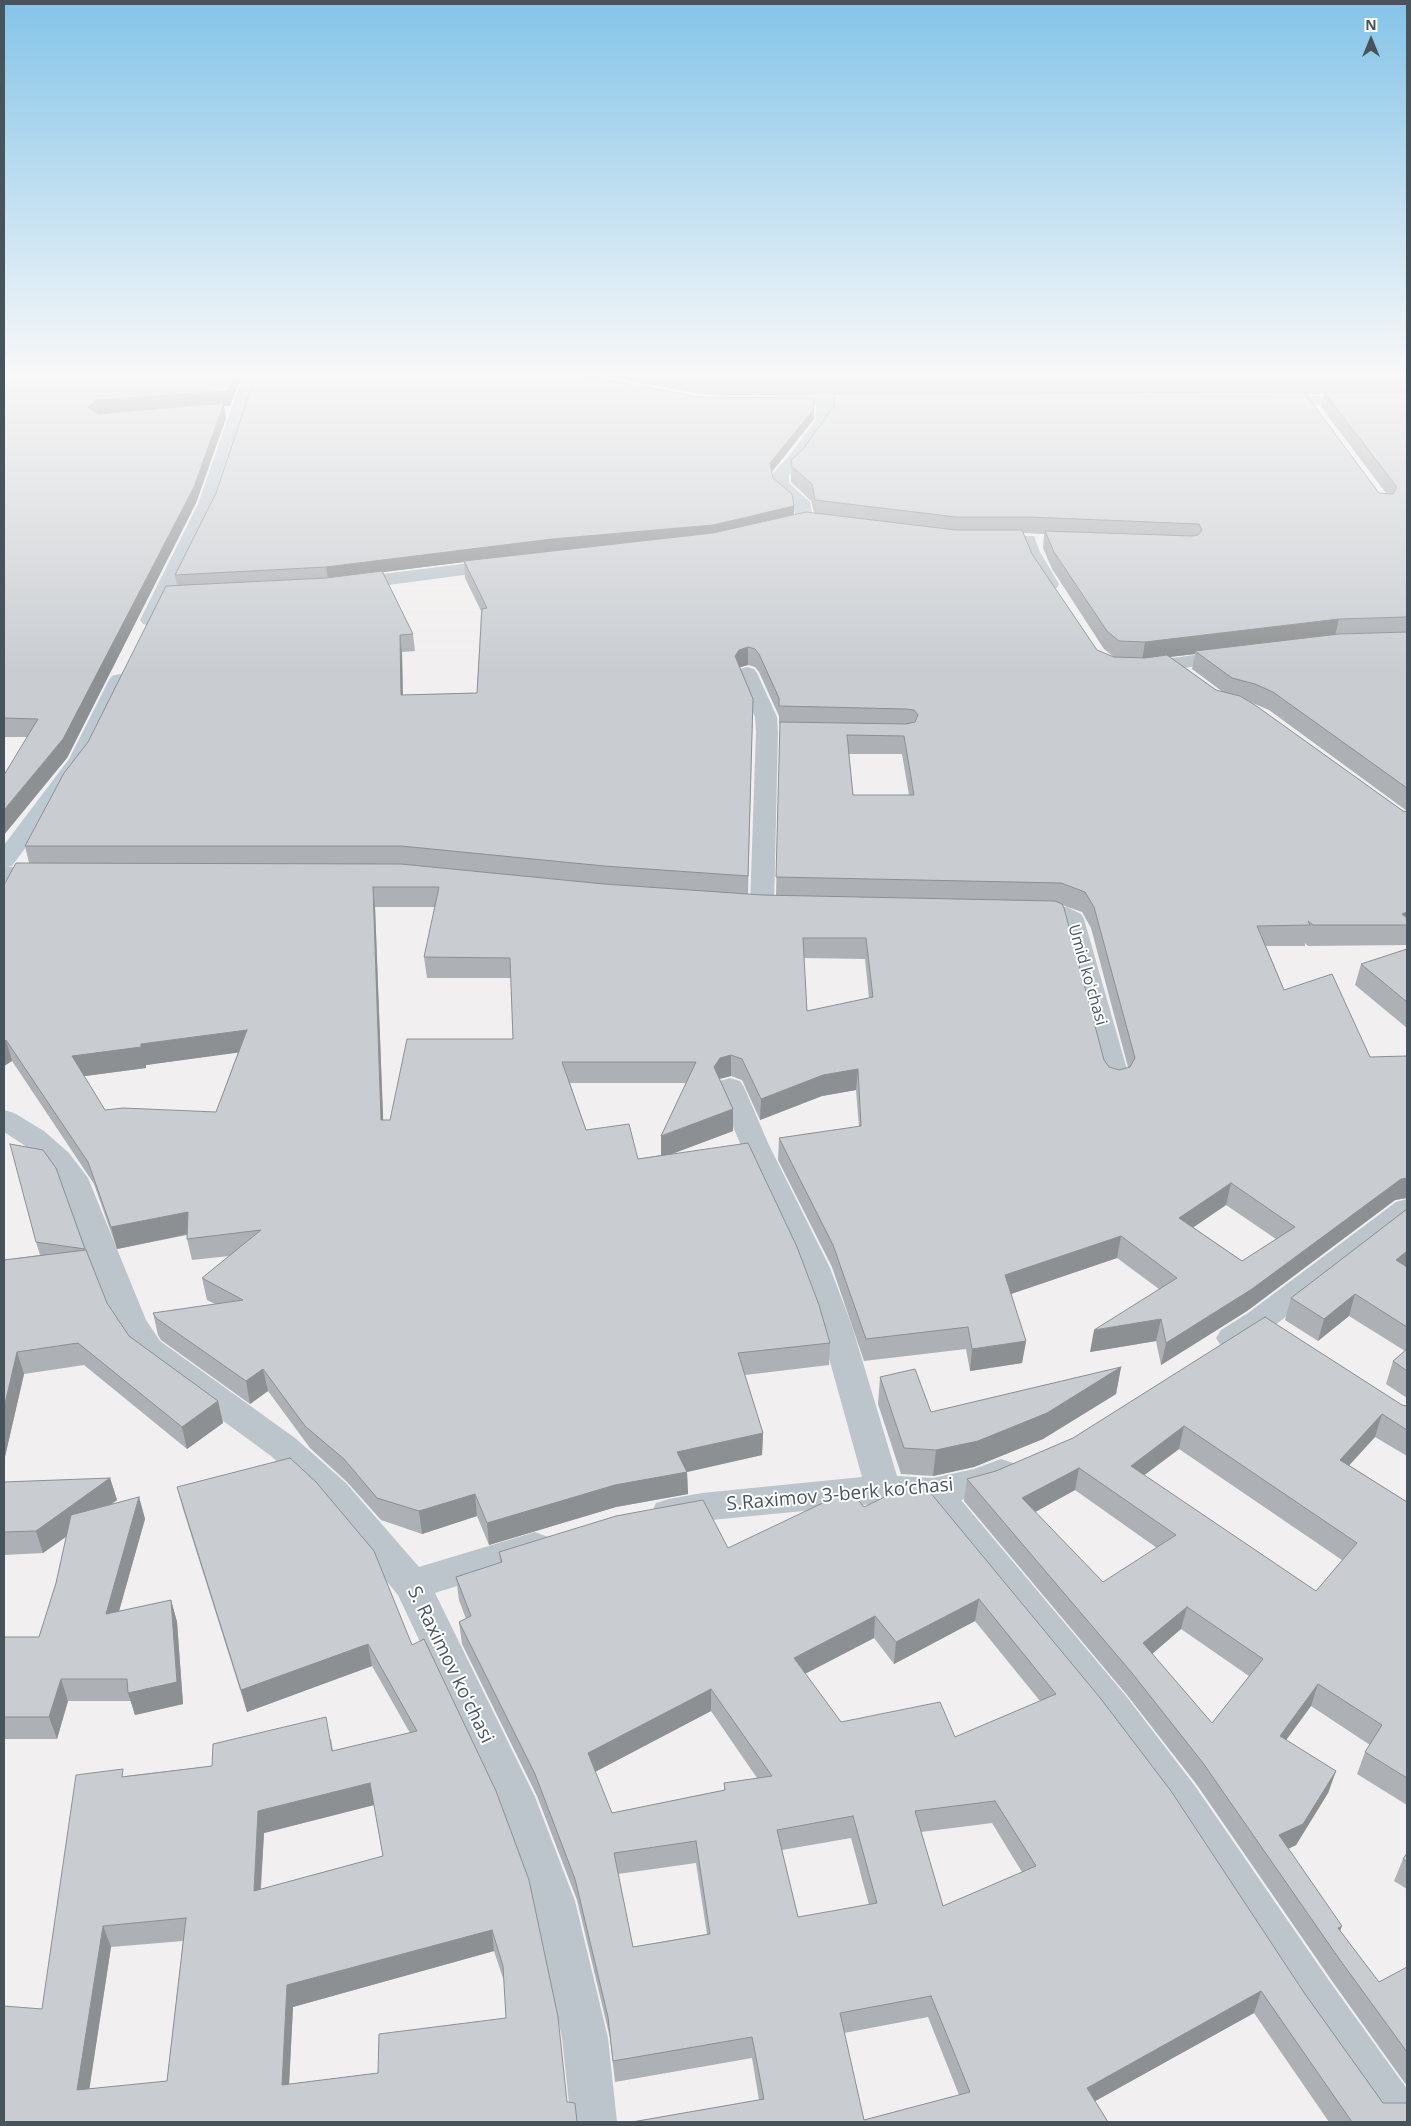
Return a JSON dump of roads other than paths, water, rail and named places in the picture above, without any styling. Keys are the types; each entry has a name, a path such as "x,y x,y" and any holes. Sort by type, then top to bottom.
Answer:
{"street":[{"path":"140,640 207,504 214,471"},
{"path":"783,471 780,474 781,485 801,502 805,522"},
{"path":"758,534 805,522 824,524"},
{"path":"973,540 1047,541"},
{"path":"1028,540 1041,570 1061,601"},
{"path":"338,586 524,563"},
{"path":"162,596 182,595"},
{"path":"1124,669 1251,654"},
{"path":"1169,665 1191,681"},
{"path":"4,861 79,760 126,667"},
{"path":"747,673 766,717 777,732 762,906"},
{"path":"4,874 74,874"},
{"name":"Umid koʻchasi","path":"1009,910 1058,912 1072,920 1116,1080"},
{"path":"730,1087 754,1143 818,1277 836,1326 883,1489"},
{"name":"S. Raximov koʻchasi","path":"4,1119 34,1138 59,1160 77,1185 97,1244 131,1324 148,1348 283,1447 334,1493 412,1585 520,1810 554,1901 585,2038 594,2122"},
{"path":"1203,1357 1272,1329 1407,1209"},
{"name":"S.Raximov 3-berk koʼchasi","path":"636,1519 702,1507 883,1489 933,1492 980,1482 1031,1461"},
{"path":"933,1492 1112,1708 1181,1799 1314,1998 1403,2122"},
{"path":"412,1585 561,1540"}]}
